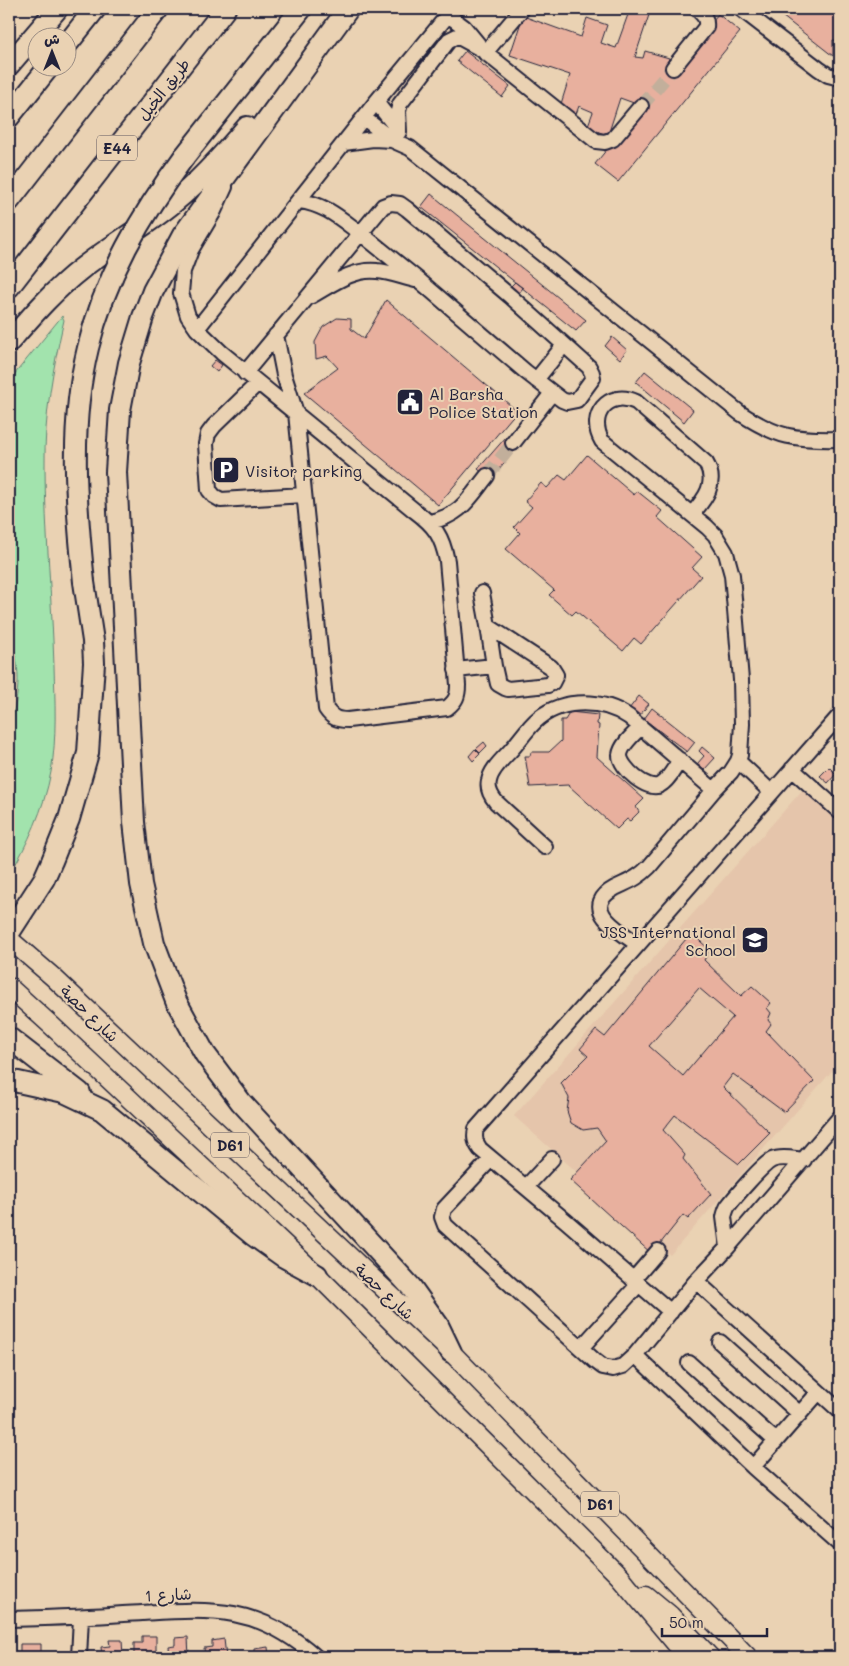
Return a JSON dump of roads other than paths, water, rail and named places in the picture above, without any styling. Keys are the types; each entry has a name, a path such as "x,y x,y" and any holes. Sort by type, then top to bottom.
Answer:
{"highway":[{"path":"9,65 57,9"},
{"path":"78,31 95,9"},
{"path":"9,200 158,9"},
{"name":"طريق الخيل","path":"9,287 225,9"},
{"path":"9,933 44,879 55,854 69,819 88,753 92,709 93,648 77,522 76,465 79,408 87,350 105,295 129,241 155,198 184,157 301,9"},
{"path":"348,9 183,235 159,276 143,316 136,340 120,410 116,472 134,822 146,913 154,943 176,1001 205,1054 241,1102 415,1293 438,1324 451,1352"},
{"path":"9,342 42,306 80,270 156,217 188,191 217,162 267,104 302,71"},
{"path":"9,117 40,78"},
{"path":"9,1038 151,1149 253,1235 284,1257 317,1275"},
{"path":"9,1080 64,1092 102,1110"}],"main road":[{"name":"شارع حصة","path":"9,939 52,977 451,1352 748,1657"},
{"name":"D61","path":"9,988 59,1032 317,1275 619,1576 687,1657"},
{"path":"619,1576 670,1615 710,1657"}],"street":[{"path":"483,51 522,9"},
{"path":"673,68 706,27 707,21 705,16 697,9"},
{"path":"742,9 819,69 828,75 840,78"},
{"path":"197,329 300,201 376,102 451,12 483,51"},
{"path":"396,136 400,104 449,40 454,37 460,37 483,51 596,141 605,142 613,139 641,106"},
{"path":"376,102 396,136"},
{"path":"364,118 396,136 740,414 775,433 795,438 840,438"},
{"path":"344,143 396,136"},
{"path":"231,170 219,202 191,250 181,278 182,301 188,316 197,329 245,373 296,413 430,522 438,534 444,547 447,561 458,694 455,702 447,708 348,720 339,720 331,716 326,709 296,413 284,375 276,336"},
{"path":"314,182 321,197 331,211"},
{"path":"245,373 359,233 383,206 391,202 400,204 510,296 588,368 593,378 579,398 574,402 564,402 421,282 359,233 331,211 313,203 300,201"},
{"path":"306,298 348,276 361,272 377,270 421,282"},
{"path":"536,380 564,345"},
{"path":"258,383 208,434 206,444 209,490 221,500 304,494"},
{"path":"514,443 552,393"},
{"path":"638,944 608,921 602,914 600,909 603,898 613,889 629,883 649,868 738,762 742,724 741,680 731,569 726,553 715,535 692,514 602,441 597,429 597,419 600,410 607,403 621,398 636,402 706,463 711,477 710,488 704,500 692,514"},
{"path":"430,522 445,518 458,511 487,476"},
{"path":"482,593 498,684 504,688 548,685 555,680 554,670 551,667 488,626"},
{"path":"456,670 494,666"},
{"path":"545,847 493,797 488,789 488,784 495,769 534,722 560,708 585,703 611,706 624,713 714,790"},
{"path":"671,1312 491,1159 476,1143 474,1136 476,1129 840,714"},
{"path":"641,727 622,749 620,758 624,766 643,783 651,787 660,785 680,760"},
{"path":"738,762 772,792"},
{"path":"792,769 840,811"},
{"path":"491,1159 444,1209 442,1217 444,1225 603,1367 613,1369 623,1366 635,1355 696,1281 728,1247 840,1117"},
{"path":"526,1187 552,1158"},
{"path":"728,1247 724,1217 730,1204 772,1160 804,1160"},
{"path":"581,1348 658,1251"},
{"path":"696,1281 840,1412"},
{"path":"720,1342 800,1414"},
{"path":"635,1355 753,1466 840,1544"},
{"path":"689,1363 776,1441"},
{"path":"753,1466 818,1393"},
{"name":"شارع 1","path":"9,1619 205,1610 231,1613 256,1620 280,1630 316,1657"},
{"path":"79,1657 81,1617"}],"tunnel":[{"path":"641,106 673,68"},
{"path":"487,476 513,443"}],"place":[{"name":"Al Barsha Police Station","path":"410,402"},
{"name":"Visitor parking","path":"226,470"},
{"name":"JSS International School","path":"755,940"}]}
